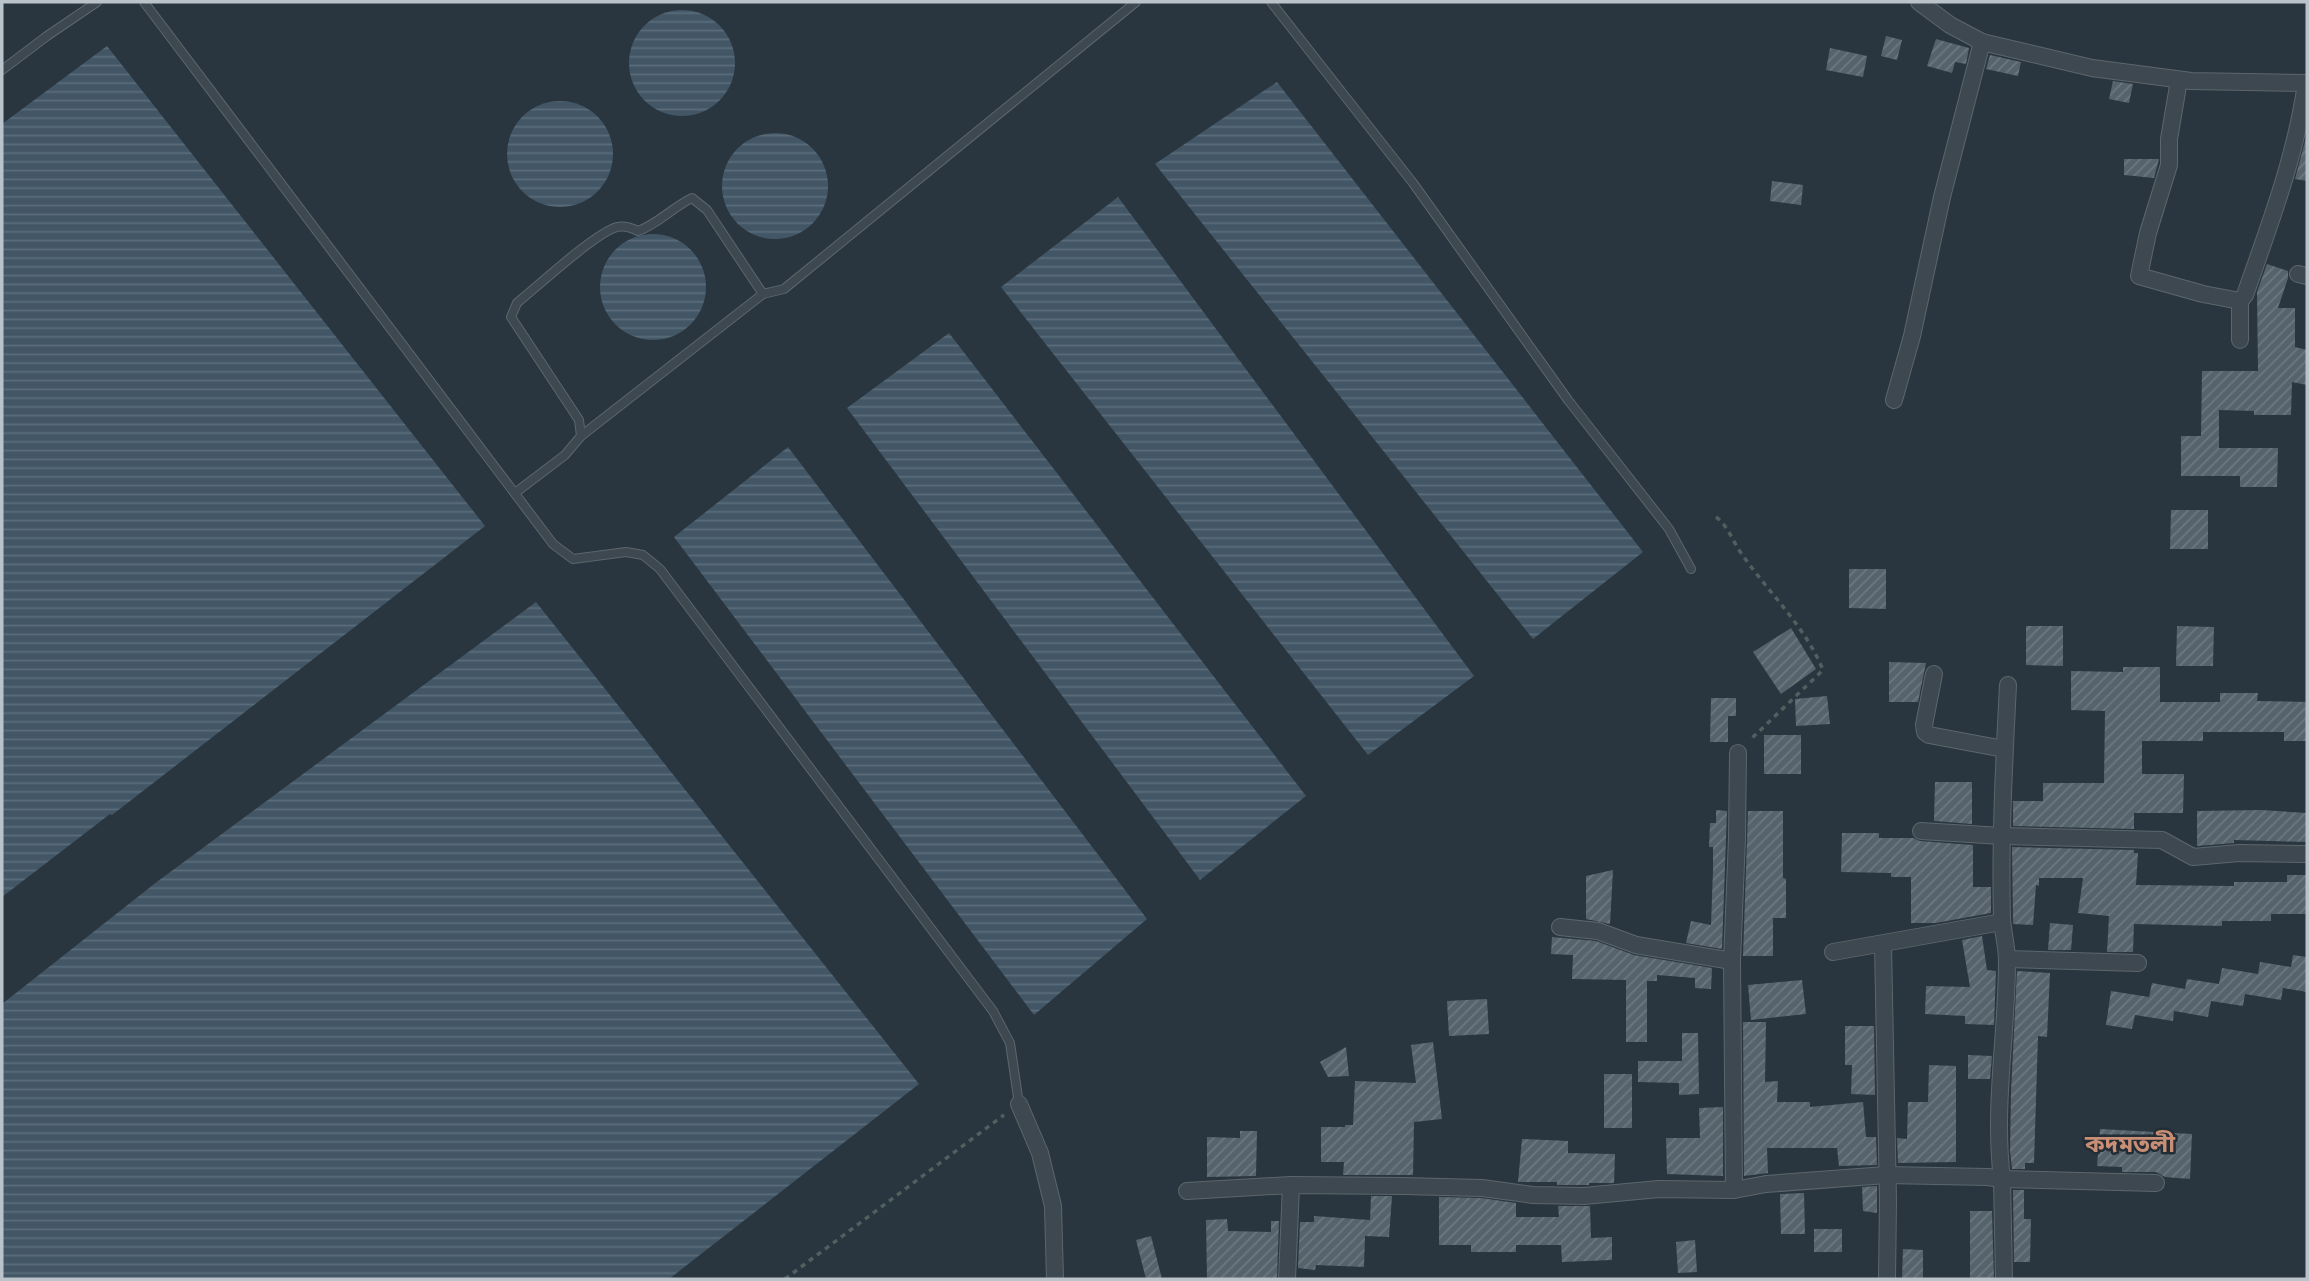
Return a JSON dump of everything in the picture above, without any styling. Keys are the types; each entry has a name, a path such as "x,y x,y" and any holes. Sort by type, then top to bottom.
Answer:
{"street":[{"path":"1919,2 1950,25 1982,42 2092,68 2179,80 2307,83 2290,161 2267,234 2245,295 2240,301 2240,340"},
{"path":"1894,400 1912,336 1942,197 1982,42"},
{"path":"2179,80 2169,139 2169,165 2148,233 2139,276 2240,301"},
{"path":"1934,674 1923,725 1924,732 2004,749"},
{"path":"2004,1279 1999,1108 2007,959 2002,922 2002,836 2008,685"},
{"path":"1734,1190 1732,961 1738,753"},
{"path":"1921,831 2162,840 2193,857 2239,853 2307,854"},
{"path":"1833,952 2002,922"},
{"path":"1560,927 1598,931 1636,945 1732,961"},
{"path":"1883,944 1887,1279"},
{"path":"2007,959 2138,963"},
{"path":"1019,1104 1040,1153 1053,1206 1055,1279"},
{"path":"1187,1191 1291,1185 1482,1188 1533,1195 1584,1196 1659,1189 1734,1190 1766,1184 1886,1175 2156,1183"},
{"path":"1287,1279 1291,1185"}],"lane":[{"path":"2,70 97,2"},
{"path":"144,2 553,544 573,559 626,552 643,555 660,569 993,1011 1010,1043 1019,1104"},
{"path":"514,493 565,455 581,436 764,294 784,289 1136,2"},
{"path":"1271,2 1413,183 1568,400 1669,529 1691,569"},
{"path":"581,436 579,420 511,317 517,303 600,236 617,227 629,227 638,231 647,228 692,198 707,210 764,294"}],"path":[{"path":"1716,517 1722,521 1740,551 1815,649 1823,670 1760,728 1738,753"},
{"path":"785,1279 1019,1104"}],"water":[{"path":"682,10 702,14 720,25 731,43 735,63 731,83 720,101 702,112 682,116 662,112 644,101 633,83 629,63 633,43 644,25 662,14"},
{"path":"107,46 485,526 2,897 2,124"},
{"path":"1277,82 1643,552 1533,639 1155,164"},
{"path":"560,101 580,105 598,116 609,134 613,154 609,174 598,192 580,203 560,207 540,203 522,192 511,174 507,154 511,134 522,116 540,105"},
{"path":"775,133 795,137 812,149 824,166 828,186 824,206 812,223 795,235 775,239 755,235 738,223 726,206 722,186 726,166 738,149 755,137"},
{"path":"1118,197 1474,676 1368,755 1001,287"},
{"path":"653,234 673,238 691,249 702,267 706,287 702,307 691,325 673,336 653,340 633,336 615,325 604,307 600,287 604,267 615,249 633,238"},
{"path":"949,333 1306,796 1200,880 847,408"},
{"path":"788,447 1147,919 1034,1015 674,537"},
{"path":"536,602 919,1084 669,1279 2,1279 2,1004 158,881"}],"building":[{"path":"1886,36 1902,40 1897,60 1881,56"},
{"path":"1936,39 1969,48 1966,64 1955,62 1952,73 1927,66"},
{"path":"1830,48 1867,56 1863,77 1826,70"},
{"path":"1990,55 2021,62 2018,76 1986,69"},
{"path":"2113,81 2133,84 2129,103 2109,99"},
{"path":"2307,134 2307,181 2295,179"},
{"path":"2124,159 2159,159 2154,178 2124,175"},
{"path":"1772,181 1803,185 1801,205 1770,201"},
{"path":"2267,264 2288,271 2278,308 2295,308 2295,347 2307,350 2307,385 2292,382 2291,415 2254,415 2254,411 2219,410 2219,448 2278,448 2277,487 2240,487 2240,476 2181,476 2181,436 2201,436 2202,371 2258,371 2257,292"},
{"path":"2171,510 2208,510 2208,549 2170,549"},
{"path":"1849,569 1886,569 1886,609 1849,608"},
{"path":"2026,626 2063,626 2063,666 2026,665"},
{"path":"2177,626 2214,627 2213,666 2176,666"},
{"path":"1791,628 1816,669 1781,694 1753,652"},
{"path":"1889,662 1926,663 1918,702 1889,702"},
{"path":"2123,667 2160,667 2160,702 2220,702 2220,693 2258,693 2257,701 2307,702 2307,741 2284,741 2284,732 2203,732 2203,741 2142,741 2142,774 2184,774 2183,813 2134,813 2134,829 2013,826 2013,801 2043,801 2043,783 2104,783 2105,711 2071,710 2071,671 2123,672"},
{"path":"1827,696 1830,724 1796,726 1795,699"},
{"path":"1711,698 1736,698 1736,716 1728,716 1728,742 1710,742"},
{"path":"1764,735 1801,735 1801,774 1764,774"},
{"path":"1935,782 1972,782 1972,824 1934,821"},
{"path":"1716,810 1727,811 1722,949 1686,943 1691,921 1711,925 1713,847 1709,847 1710,823 1716,823"},
{"path":"2261,810 2307,813 2307,842 2234,840 2234,843 2197,846 2197,811"},
{"path":"1748,811 1783,811 1786,918 1773,918 1773,956 1743,956"},
{"path":"1842,833 1879,833 1879,838 1913,838 1920,841 1973,845 1973,887 1991,887 1991,913 1936,923 1911,923 1911,877 1891,877 1891,873 1841,872"},
{"path":"2012,847 2134,850 2134,853 2138,853 2136,885 2234,886 2234,882 2287,882 2287,875 2307,875 2307,914 2271,914 2271,921 2222,921 2222,926 2134,924 2133,952 2107,952 2109,916 2078,913 2083,878 2039,878 2033,925 2013,924"},
{"path":"1613,870 1610,924 1586,919 1586,876"},
{"path":"2050,923 2073,925 2071,950 2048,950"},
{"path":"1982,936 1987,970 1996,971 1994,1025 1965,1024 1965,1016 1925,1014 1926,986 1970,987 1962,940"},
{"path":"1552,937 1596,941 1634,955 1712,968 1711,989 1695,988 1695,978 1657,975 1657,981 1647,981 1647,1042 1626,1042 1626,980 1572,979 1573,955 1551,954"},
{"path":"2293,955 2307,957 2307,992 2283,988 2281,1000 2245,994 2243,1006 2211,1001 2208,1017 2174,1011 2173,1021 2135,1015 2132,1029 2106,1025 2111,991 2149,997 2152,983 2185,989 2187,979 2219,984 2222,968 2258,974 2260,962 2291,967"},
{"path":"2017,971 2050,973 2047,1037 2038,1036 2034,1163 2025,1163 2025,1169 2012,1169 2010,1151"},
{"path":"1802,980 1806,1014 1751,1020 1748,985"},
{"path":"1487,999 1489,1034 1449,1036 1447,1001"},
{"path":"1743,1022 1766,1022 1765,1082 1778,1081 1777,1102 1810,1102 1810,1107 1863,1102 1866,1137 1876,1137 1877,1165 1839,1166 1837,1148 1767,1148 1768,1173 1744,1176"},
{"path":"1845,1026 1874,1026 1875,1095 1851,1094 1852,1065 1845,1065"},
{"path":"1682,1033 1698,1033 1699,1094 1679,1095 1679,1083 1638,1082 1638,1061 1682,1061"},
{"path":"1433,1042 1442,1119 1414,1122 1413,1175 1343,1175 1344,1162 1321,1162 1321,1127 1353,1125 1355,1081 1416,1083 1411,1045"},
{"path":"1346,1047 1349,1076 1328,1077 1320,1062"},
{"path":"1968,1055 1992,1056 1990,1079 1968,1079"},
{"path":"1929,1065 1956,1066 1956,1162 1898,1163 1897,1138 1907,1139 1908,1102 1928,1102"},
{"path":"1604,1074 1632,1074 1632,1128 1604,1128"},
{"path":"1723,1107 1723,1176 1667,1174 1666,1138 1700,1138 1699,1108"},
{"path":"2100,1129 2192,1134 2190,1179 2165,1177 2156,1172 2122,1172 2122,1167 2097,1166"},
{"path":"1240,1131 1257,1131 1256,1176 1207,1177 1207,1137 1240,1138"},
{"path":"1522,1139 1568,1141 1568,1153 1615,1154 1614,1183 1557,1185 1557,1182 1518,1182"},
{"path":"1877,1186 1877,1213 1863,1211 1862,1187"},
{"path":"2013,1190 2024,1190 2024,1219 2031,1219 2030,1262 2014,1262"},
{"path":"1804,1193 1805,1234 1781,1234 1780,1194"},
{"path":"1371,1196 1392,1196 1389,1237 1365,1236 1364,1267 1316,1265 1315,1270 1298,1268 1300,1222 1314,1222 1314,1216 1370,1220"},
{"path":"1439,1197 1481,1198 1516,1203 1516,1217 1559,1217 1558,1206 1590,1206 1591,1238 1612,1237 1612,1260 1562,1262 1561,1245 1516,1245 1516,1252 1471,1252 1471,1245 1439,1245"},
{"path":"1970,1211 1992,1211 1994,1279 1970,1279"},
{"path":"1227,1219 1228,1231 1271,1232 1271,1221 1279,1221 1277,1279 1207,1279 1206,1220"},
{"path":"1814,1229 1842,1229 1842,1252 1814,1252"},
{"path":"1151,1236 1162,1279 1146,1279 1136,1240"},
{"path":"1695,1240 1697,1272 1678,1273 1676,1242"},
{"path":"1903,1249 1923,1250 1923,1279 1902,1279"}],"district":[{"name":"কদমতলী","path":"2130,1144"}]}
